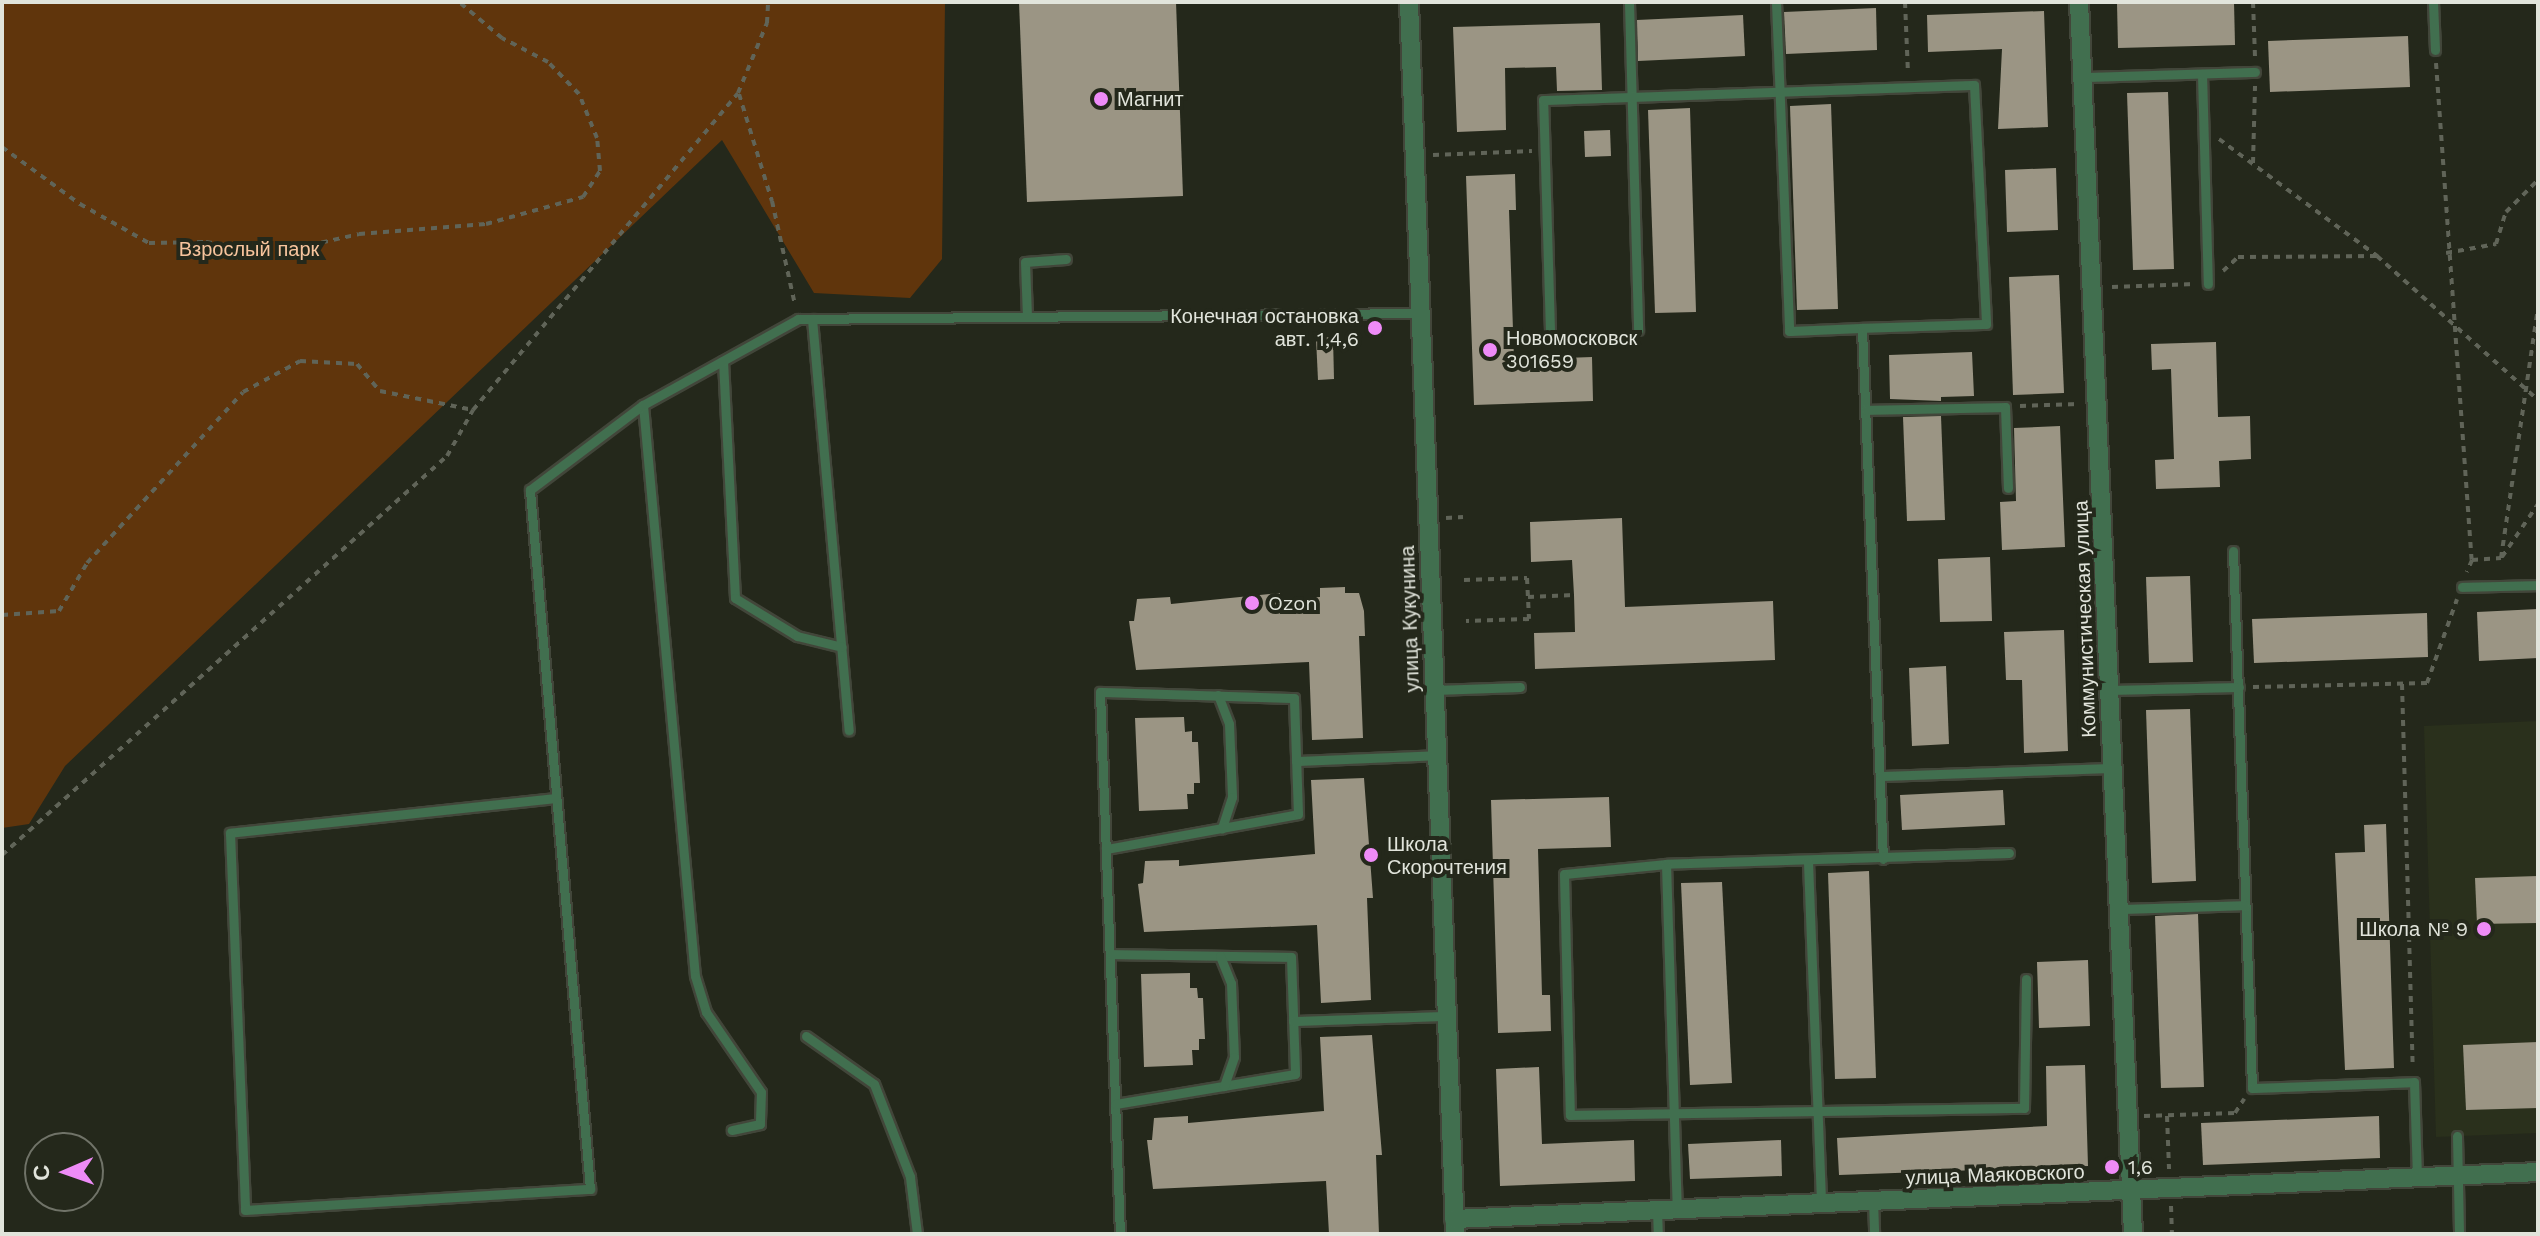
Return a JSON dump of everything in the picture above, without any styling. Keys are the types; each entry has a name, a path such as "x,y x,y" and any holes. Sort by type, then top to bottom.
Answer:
{"street":[{"name":"улица Кукунина","path":"1409,2 1454,1226"},
{"name":"Коммунистическая улица","path":"2079,2 2133,1234"},
{"name":"улица Маяковского","path":"1454,1226 1677,1209 2131,1193 2538,1172"}],"lane":[{"path":"1629,2 1638,330"},
{"path":"1550,331 1543,100 1779,91 1974,85 1986,324 1789,331 1779,91 1776,2"},
{"path":"2433,2 2435,50"},
{"path":"2083,77 2255,72"},
{"path":"2202,74 2208,284"},
{"path":"1027,317 1025,262 1066,259"},
{"path":"556,798 230,833 245,1210 590,1189 530,490 643,405 798,319 1421,313"},
{"path":"812,319 849,730"},
{"path":"1862,328 1883,859"},
{"path":"723,361 735,598 797,636 842,647"},
{"path":"643,405 695,976 706,1012 761,1092 760,1124 732,1130"},
{"path":"1866,410 2005,407 2008,488"},
{"path":"2233,551 2252,1088 2414,1082 2417,1177"},
{"path":"2462,587 2538,585"},
{"path":"1435,690 1520,687"},
{"path":"2110,690 2239,687"},
{"path":"1106,849 1298,814 1294,698 1100,692 1120,1234"},
{"path":"1218,695 1229,724 1232,797 1222,828"},
{"path":"1296,761 1437,755"},
{"path":"1880,776 2113,768"},
{"path":"2009,853 1808,862 1666,864 1564,874 1570,1115 2024,1108 2026,979"},
{"path":"1808,862 1821,1203"},
{"path":"1666,864 1677,1209"},
{"path":"2119,909 2245,905"},
{"path":"1110,954 1291,957 1295,1074 1115,1104"},
{"path":"1220,956 1231,983 1234,1057 1224,1086"},
{"path":"1293,1021 1446,1016"},
{"path":"806,1036 874,1084 910,1177 917,1234"},
{"path":"2457,1136 2459,1234"},
{"path":"1873,1200 1874,1234"},
{"path":"1657,1210 1658,1234"}],"path":[{"path":"2,147 80,204 149,243 218,243 275,253 359,234 486,224 583,197 600,171 597,138 579,94 548,62 502,38 459,2"},
{"path":"2,855 447,456 473,410 738,93 767,23 768,2"},
{"path":"1905,2 1909,87"},
{"path":"2239,687 2427,683 2472,560 2446,253 2435,50"},
{"path":"738,93 772,201 798,319"},
{"path":"2204,129 2377,256 2451,318 2523,392 2538,400"},
{"path":"1415,155 1545,150"},
{"path":"2446,253 2496,244 2506,212 2538,180"},
{"path":"2093,288 2208,284 2238,257 2377,256"},
{"path":"2501,558 2523,392 2538,308"},
{"path":"2,615 59,611 87,563 243,392 300,361 357,364 380,391 473,410"},
{"path":"2005,407 2098,404"},
{"path":"2501,558 2538,504"},
{"path":"2472,560 2501,558"},
{"path":"1464,580 1527,578 1528,597 1529,619 1466,621"},
{"path":"1528,597 1574,595"},
{"path":"2402,684 2414,1082"},
{"path":"2128,1116 2235,1113 2252,1088"}],"shaded area":[{"name":"Школа № 9","path":"2538,721 2538,1133 2436,1137 2424,726"}],"green space":[{"name":"Взрослый парк","path":"2,2 945,2 942,259 910,298 814,293 722,140 65,766 29,824 2,828"}],"building":[{"name":"Магнит","path":"1019,2 1176,2 1183,196 1027,202"},
{"path":"2234,2 2235,45 2118,48 2117,3"},
{"path":"1876,8 1877,50 1786,54 1784,12"},
{"path":"2044,11 2048,127 1998,129 2002,49 1928,52 1927,15"},
{"path":"1743,15 1745,56 1638,61 1637,20"},
{"path":"1600,23 1602,90 1557,91 1556,67 1505,68 1506,130 1457,132 1453,27"},
{"path":"2408,36 2410,87 2270,92 2268,41"},
{"path":"2168,92 2174,269 2133,270 2127,93"},
{"path":"1831,104 1838,309 1797,310 1790,106"},
{"path":"1690,108 1696,312 1655,313 1648,110"},
{"path":"1610,130 1611,156 1585,157 1584,131"},
{"path":"2056,168 2058,230 2007,232 2005,170"},
{"path":"1515,174 1516,210 1509,210 1514,360 1592,357 1593,401 1474,405 1466,176"},
{"path":"2059,275 2064,393 2013,395 2009,277"},
{"path":"1333,337 1334,379 1318,380 1316,338"},
{"path":"2216,342 2218,417 2250,416 2251,459 2219,461 2220,487 2156,489 2155,460 2174,459 2171,369 2152,370 2151,344"},
{"path":"1972,352 1974,396 1941,397 1941,401 1890,399 1889,355"},
{"path":"1941,416 1945,520 1907,521 1903,417"},
{"path":"2060,426 2065,547 2002,550 2000,502 2016,501 2014,428"},
{"path":"1622,518 1625,607 1773,601 1775,660 1535,669 1534,633 1575,632 1574,595 1572,560 1531,562 1530,522"},
{"path":"1990,557 1992,621 1940,622 1938,559"},
{"path":"2190,576 2193,662 2149,663 2146,577"},
{"path":"1345,587 1345,593 1359,593 1364,611 1365,636 1359,636 1363,738 1312,740 1309,662 1136,670 1129,621 1134,621 1137,599 1170,597 1171,604 1280,593 1280,599 1320,597 1320,588"},
{"path":"2538,609 2538,658 2479,661 2477,612"},
{"path":"2427,613 2428,657 2254,663 2252,619"},
{"path":"2064,630 2068,751 2024,753 2022,680 2006,680 2004,632"},
{"path":"1946,666 1949,744 1912,746 1909,668"},
{"path":"2190,709 2196,881 2152,883 2146,710"},
{"path":"1184,717 1185,732 1192,731 1192,742 1198,742 1200,783 1194,783 1194,794 1187,794 1188,809 1139,811 1135,718"},
{"path":"1364,778 1373,898 1367,898 1371,1000 1321,1003 1317,925 1144,932 1138,884 1143,883 1145,861 1179,860 1179,866 1315,854 1311,780"},
{"path":"2003,790 2005,825 1902,830 1900,795"},
{"path":"1609,797 1611,847 1538,849 1542,995 1550,995 1551,1031 1498,1033 1491,800"},
{"path":"2386,824 2394,1068 2345,1070 2335,853 2365,852 2364,825"},
{"path":"1869,871 1876,1078 1835,1079 1828,873"},
{"path":"2538,876 2538,923 2477,924 2475,878"},
{"path":"1722,882 1732,1083 1690,1085 1681,883"},
{"path":"2198,914 2204,1087 2161,1088 2155,916"},
{"path":"2088,960 2090,1026 2039,1028 2037,962"},
{"path":"1190,973 1190,988 1197,988 1198,998 1203,998 1205,1039 1199,1039 1199,1050 1192,1050 1193,1065 1144,1067 1141,974"},
{"path":"1372,1035 1382,1155 1376,1155 1379,1234 1329,1234 1326,1181 1153,1189 1147,1140 1152,1140 1154,1118 1188,1116 1188,1123 1324,1111 1320,1037"},
{"path":"2538,1042 2538,1108 2466,1110 2463,1045"},
{"path":"2085,1065 2088,1166 1839,1175 1837,1138 2047,1126 2046,1066"},
{"path":"1539,1067 1542,1144 1634,1140 1635,1181 1500,1186 1496,1069"},
{"path":"2379,1116 2380,1158 2203,1165 2201,1123"},
{"path":"1781,1140 1782,1176 1690,1179 1688,1144"}],"place":[{"name":"Магнит","path":"1101,99"},
{"name":"Конечная остановка авт. 1,4,6","path":"1375,328"},
{"name":"Новомосковск 301659","path":"1490,350"},
{"name":"Ozon","path":"1252,603"},
{"name":"Школа Скорочтения","path":"1371,855"},
{"name":"Школа № 9","path":"2484,929"},
{"name":"1,6","path":"2112,1167"}]}
